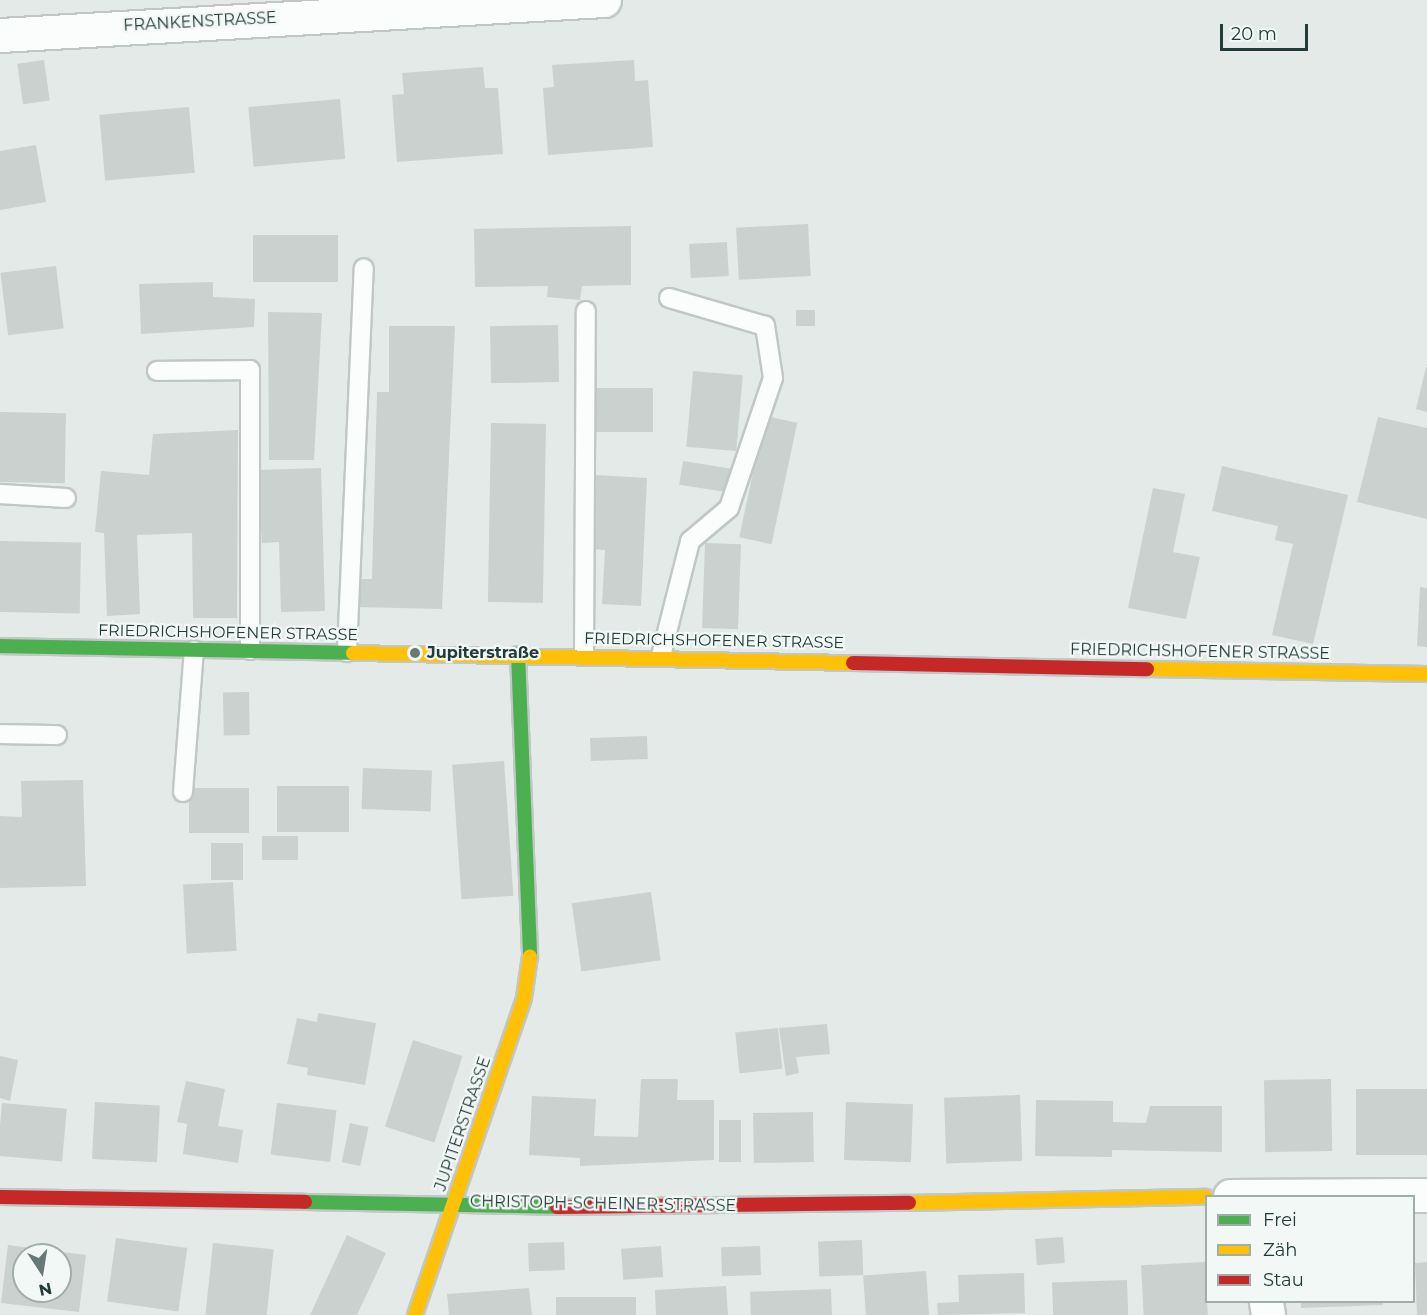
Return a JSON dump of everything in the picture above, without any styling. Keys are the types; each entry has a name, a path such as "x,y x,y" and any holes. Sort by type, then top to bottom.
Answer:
{"street":[{"name":"FRANKENSTRASSE","path":"0,35 401,6 604,0"},
{"name":"FRIEDRICHSHOFENER STRASSE","path":"0,646 662,656 1427,674"},
{"name":"JUPITERSTRASSE","path":"415,1315 524,998 533,932 518,654"},
{"name":"CHRISTOPH-SCHEINER-STRASSE","path":"0,1197 453,1201 645,1208 1205,1197"}],"lane":[{"path":"347,652 363,268"},
{"path":"662,656 690,541 729,508 773,378 765,326 669,298"},
{"path":"584,655 586,311"},
{"path":"157,371 249,370 250,650"},
{"path":"0,494 66,498"},
{"path":"183,792 194,650"},
{"path":"0,734 57,735"}],"building":[{"path":"44,60 50,101 23,104 17,64"},
{"path":"634,60 635,81 648,80 653,147 548,155 543,88 554,87 552,65"},
{"path":"483,67 485,88 498,88 503,154 397,162 392,95 404,94 402,73"},
{"path":"340,99 345,159 254,167 248,107"},
{"path":"189,107 195,173 105,181 99,115"},
{"path":"36,145 46,202 0,210 0,151"},
{"path":"808,224 811,276 739,280 736,228"},
{"path":"631,226 631,285 582,286 580,300 547,297 548,286 475,287 474,229"},
{"path":"253,235 338,235 338,282 253,282"},
{"path":"727,242 729,276 691,278 689,244"},
{"path":"56,266 64,329 8,335 0,273"},
{"path":"213,282 213,297 255,299 254,327 141,334 139,284"},
{"path":"796,310 815,310 815,326 796,326"},
{"path":"268,312 322,313 314,460 269,460"},
{"path":"558,325 559,382 491,383 490,326"},
{"path":"389,326 455,326 442,609 357,607 358,579 372,579 377,392 389,392"},
{"path":"1427,367 1427,412 1416,409"},
{"path":"693,371 743,375 736,451 686,447"},
{"path":"587,388 653,388 653,432 587,432"},
{"path":"0,412 66,413 65,483 0,482"},
{"path":"765,416 797,423 771,544 739,537"},
{"path":"1378,417 1427,428 1427,519 1357,502"},
{"path":"491,423 546,424 543,603 488,602"},
{"path":"238,430 237,618 193,618 192,533 137,535 140,614 107,616 104,533 95,532 101,471 149,475 153,434"},
{"path":"683,461 731,469 728,492 679,485"},
{"path":"1222,466 1348,495 1313,644 1272,635 1293,544 1275,540 1278,526 1212,511"},
{"path":"321,468 325,611 281,612 279,542 262,543 257,470"},
{"path":"595,475 647,478 641,606 602,604 605,550 591,549"},
{"path":"1153,488 1185,494 1173,552 1200,557 1186,619 1128,608"},
{"path":"0,541 81,542 80,613 0,612"},
{"path":"705,543 741,544 738,629 702,628"},
{"path":"1420,587 1427,588 1427,647 1417,646"},
{"path":"223,692 249,692 250,735 224,735"},
{"path":"647,736 648,759 591,761 590,738"},
{"path":"504,761 513,896 462,899 452,765"},
{"path":"363,768 432,770 431,811 362,809"},
{"path":"83,780 86,886 0,888 0,816 22,817 21,781"},
{"path":"277,786 349,786 349,832 277,832"},
{"path":"189,788 249,788 249,833 189,833"},
{"path":"262,836 298,836 298,860 262,860"},
{"path":"211,843 243,843 243,880 211,880"},
{"path":"233,882 237,951 187,954 183,885"},
{"path":"651,892 661,960 581,971 572,903"},
{"path":"318,1013 376,1023 365,1085 307,1075 308,1068 287,1064 297,1018 317,1022"},
{"path":"827,1024 830,1054 796,1057 799,1073 786,1076 779,1028"},
{"path":"778,1028 782,1069 740,1073 735,1032"},
{"path":"413,1040 462,1056 434,1143 385,1127"},
{"path":"0,1056 18,1060 10,1101 0,1098"},
{"path":"641,1079 678,1079 677,1100 714,1100 714,1160 580,1166 580,1158 529,1155 532,1096 596,1099 594,1136 638,1137"},
{"path":"1331,1079 1332,1151 1265,1152 1264,1080"},
{"path":"186,1081 225,1089 218,1126 243,1130 238,1163 183,1154 187,1124 177,1122"},
{"path":"1356,1089 1427,1089 1427,1155 1356,1155"},
{"path":"1020,1095 1022,1161 946,1164 944,1098"},
{"path":"1036,1100 1113,1101 1113,1122 1146,1123 1150,1106 1222,1106 1222,1152 1112,1150 1112,1157 1035,1156"},
{"path":"95,1102 160,1105 157,1162 92,1159"},
{"path":"846,1102 913,1104 911,1162 844,1160"},
{"path":"2,1103 67,1109 62,1161 0,1156"},
{"path":"277,1103 337,1110 330,1162 271,1155"},
{"path":"813,1112 814,1162 754,1163 753,1113"},
{"path":"719,1120 741,1120 741,1162 719,1162"},
{"path":"350,1123 369,1127 360,1166 342,1162"},
{"path":"347,1235 386,1253 357,1315 310,1315"},
{"path":"1063,1237 1065,1263 1037,1265 1035,1239"},
{"path":"116,1238 187,1248 178,1311 107,1301"},
{"path":"862,1240 863,1275 819,1277 818,1242"},
{"path":"564,1242 565,1270 529,1271 528,1243"},
{"path":"213,1243 274,1249 267,1315 205,1315"},
{"path":"8,1245 12,1246 12,1303 72,1303 72,1253 86,1255 79,1312 1,1303"},
{"path":"661,1246 663,1277 623,1280 621,1249"},
{"path":"760,1246 761,1275 722,1276 721,1247"},
{"path":"1205,1262 1205,1303 1207,1303 1208,1315 1144,1315 1141,1265"},
{"path":"1427,1262 1427,1315 1417,1315 1415,1263"},
{"path":"926,1271 929,1315 866,1315 863,1275"},
{"path":"1024,1273 1025,1313 938,1315 937,1303 959,1302 958,1275"},
{"path":"1127,1280 1128,1315 1053,1315 1052,1283"},
{"path":"726,1286 728,1315 656,1315 655,1290"},
{"path":"529,1288 532,1315 449,1315 447,1294"},
{"path":"831,1289 832,1315 751,1315 750,1292"},
{"path":"556,1297 636,1297 636,1315 556,1315"},
{"path":"1301,1303 1383,1303 1383,1305 1301,1308"}],"traffic: fast":[{"path":"0,646 353,653"},
{"path":"518,654 530,956"},
{"path":"305,1202 557,1207"}],"traffic: slow":[{"path":"353,653 853,663"},
{"path":"1147,669 1427,674"},
{"path":"415,1315 524,998 530,956"},
{"path":"909,1203 1205,1197"}],"traffic: jam":[{"path":"853,663 1147,669"},
{"path":"0,1197 305,1202"},
{"path":"557,1207 909,1203"}],"place":[{"name":"Jupiterstraße","path":"415,653"}]}
